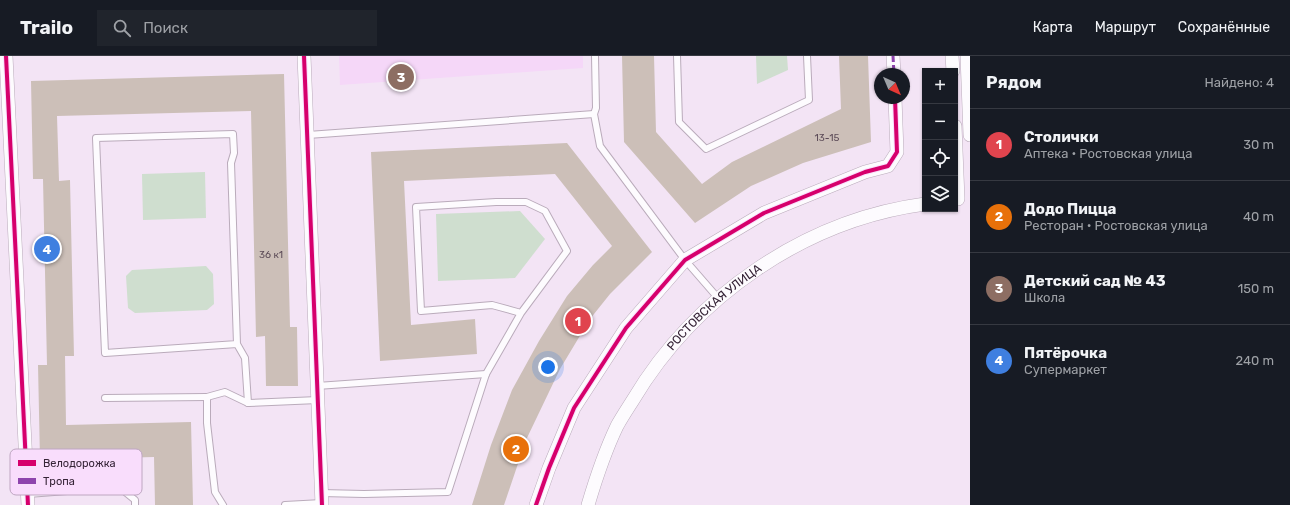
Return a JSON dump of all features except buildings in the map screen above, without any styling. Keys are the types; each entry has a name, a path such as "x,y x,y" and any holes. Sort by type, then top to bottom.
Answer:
{"street":[{"path":"6,56 26,449"},
{"path":"304,56 322,500"},
{"path":"893,56 894,68"},
{"path":"952,56 953,68"},
{"path":"967,56 970,135"},
{"path":"536,505 549,468 574,408 626,328 685,260 764,213 865,172 888,166 897,152 895,104"},
{"path":"956,140 961,199"},
{"name":"РОСТОВСКАЯ УЛИЦА","path":"588,505 596,475 618,425 646,378 679,336 718,298 760,266 806,240 855,220 906,206 922,204"}],"lane":[{"path":"595,56 596,108 594,114 600,146 685,260 718,298"},
{"path":"677,56 679,122 706,149 809,100 807,56"},
{"path":"308,135 594,114"},
{"path":"237,344 105,353 96,138 233,134 234,152 230,163 237,344 245,358 248,403"},
{"path":"284,505 364,494 448,492 486,374 521,313 567,252 545,211 526,202 496,202 416,207 421,311 492,305 521,313"},
{"path":"317,386 486,374"},
{"path":"105,398 207,397 225,392 248,403 318,400"},
{"path":"207,397 207,423 215,492 223,505"},
{"path":"28,499 58,495"},
{"path":"129,495 135,500 135,505"}],"shaded area":[{"path":"339,56 583,56 583,68 340,85"}],"green space":[{"path":"756,56 787,56 788,70 757,84"},
{"path":"205,172 206,218 143,220 142,174"},
{"path":"520,211 545,239 515,278 438,281 436,214"},
{"path":"206,266 213,274 214,304 207,310 135,313 128,308 126,276 132,270"}],"marked path":[{"path":"893,56 894,68"}],"cycle path":[{"path":"6,56 25,449"},
{"path":"304,56 322,505"},
{"path":"536,505 549,468 574,408 626,328 685,260 764,213 865,172 888,166 897,152 895,104"},
{"path":"28,495 28,505"}],"place":[{"name":"Детский сад № 43","path":"401,77"},
{"name":"Пятёрочка","path":"47,249"},
{"name":"Столички","path":"578,321"},
{"name":"Додо Пицца","path":"516,449"}]}
